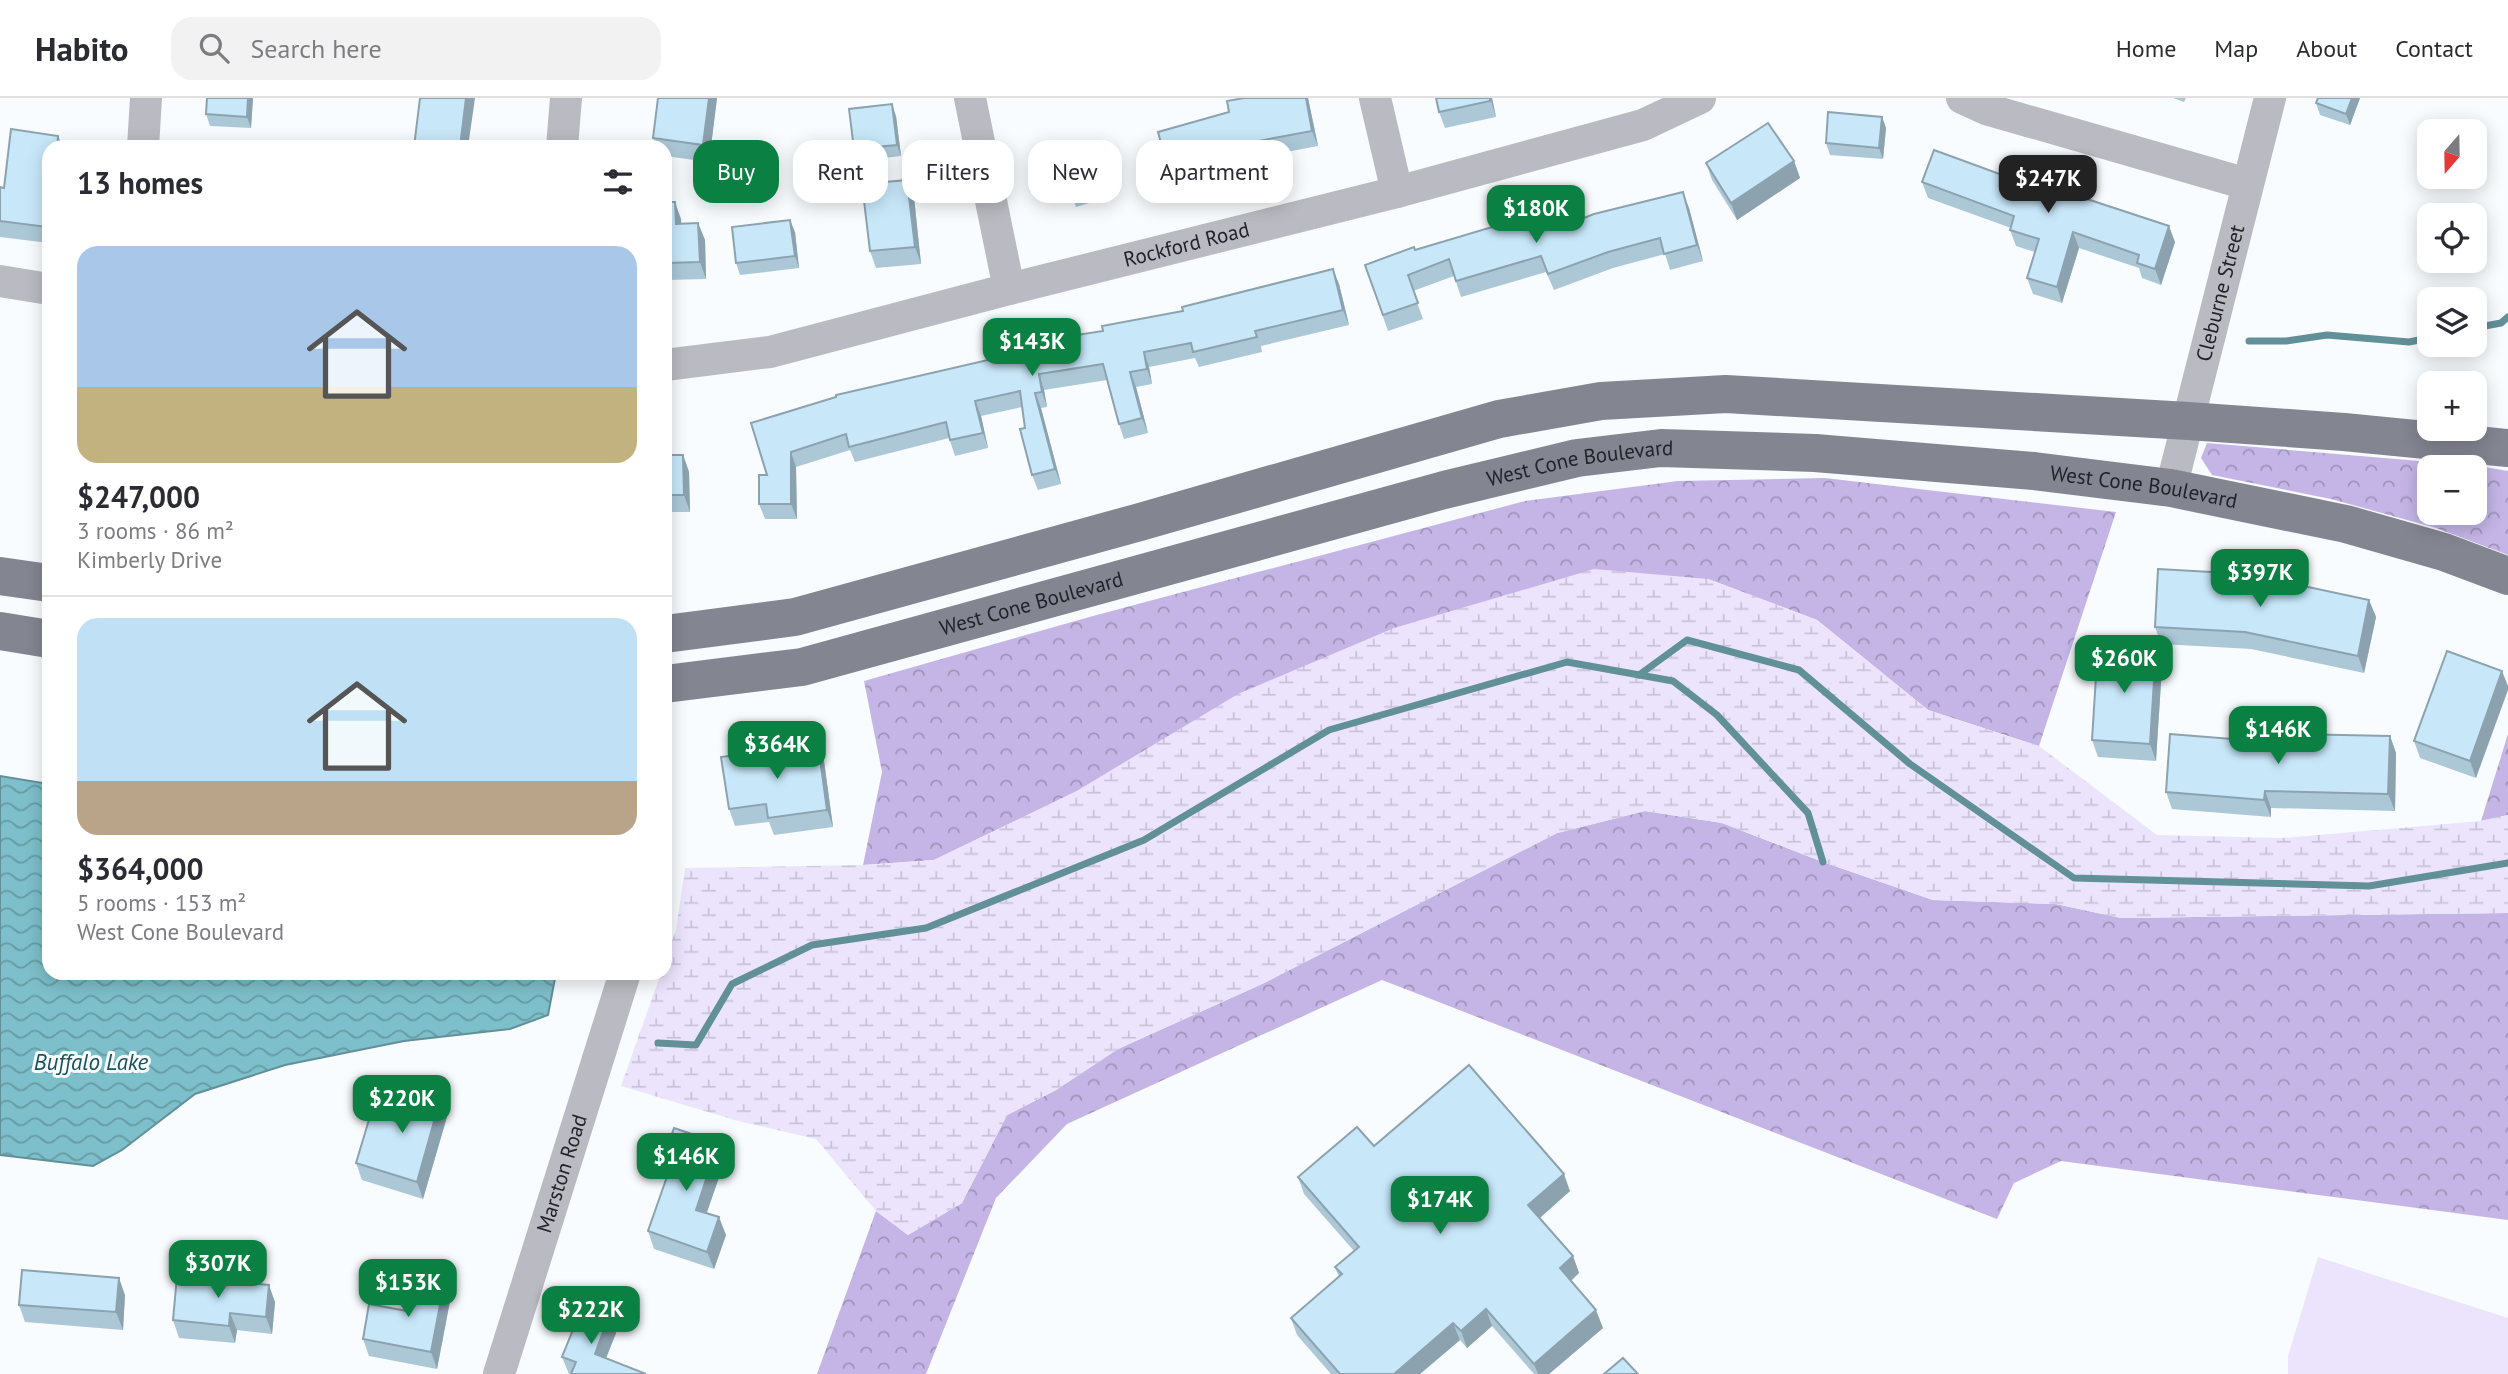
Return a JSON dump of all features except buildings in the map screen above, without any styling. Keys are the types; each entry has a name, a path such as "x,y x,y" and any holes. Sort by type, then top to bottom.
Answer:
{"main road":[{"path":"672,634 795,617 1127,526 1499,419 1601,401 1726,394 2188,421 2344,432 2508,448"},
{"name":"West Cone Boulevard","path":"672,683 802,667 1444,489 1577,458 1661,448 1815,453 2034,471 2171,488 2346,524 2444,552 2508,576"},
{"path":"0,576 42,582"},
{"path":"0,631 42,638"}],"street":[{"path":"143,140 146,98"},
{"path":"563,140 566,98"},
{"path":"970,98 1009,289"},
{"path":"1375,98 1397,192"},
{"name":"Rockford Road","path":"672,364 770,352 1397,192 1643,125 1700,98"},
{"path":"1962,98 1986,109 2247,184"},
{"name":"Cleburne Street","path":"2171,488 2270,98"},
{"path":"0,282 42,288"},
{"name":"Marston Road","path":"499,1374 623,980"}],"green space":[{"path":"2207,443 2417,461 2417,523 2331,499 2212,475 2201,458"},
{"path":"2487,467 2508,471 2508,555 2425,525 2487,525"},
{"path":"1825,478 2116,512 2039,746 1928,710 1817,620 1708,579 1075,792 934,860 863,865 882,772 864,681 1093,616 1525,501 1678,481"},
{"path":"1594,569 1708,579 1817,620 1928,710 2039,746 2157,835 2282,838 2481,821 2508,815 2508,913 2121,918 2056,904 1933,900 1722,823 1645,811 1557,833 1262,984 1118,1049 1056,1090 1007,1115 962,1203 908,1235 876,1211 816,1139 738,1121 621,1086 659,980 672,980 672,941 685,868 863,865 934,860 1075,792 1238,694 1394,628"},
{"path":"2508,734 2508,815 2481,821"},
{"path":"1645,811 1722,823 1933,900 2056,904 2121,918 2508,913 2508,1220 2061,1161 2014,1183 1997,1219 1382,980 1067,1124 996,1198 926,1374 817,1374 876,1211 908,1235 962,1203 1007,1115 1056,1090 1118,1049 1262,984 1557,833"},
{"path":"2318,1257 2508,1318 2508,1374 2288,1374 2288,1356"}],"water":[{"name":"Buffalo Lake","path":"0,776 42,783 42,980 555,980 548,1015 510,1029 404,1041 285,1065 195,1094 122,1150 93,1166 0,1155"}],"waterway":[{"path":"2487,326 2501,323 2508,317"},
{"path":"2249,341 2286,341 2327,335 2417,340"},
{"path":"1639,675 1687,640 1799,670 1910,764 2074,878 2369,886 2508,863"},
{"path":"658,1043 696,1045 732,984 812,945 926,928 1144,840 1329,730 1567,662 1673,681 1717,715 1808,813 1823,862"}]}
